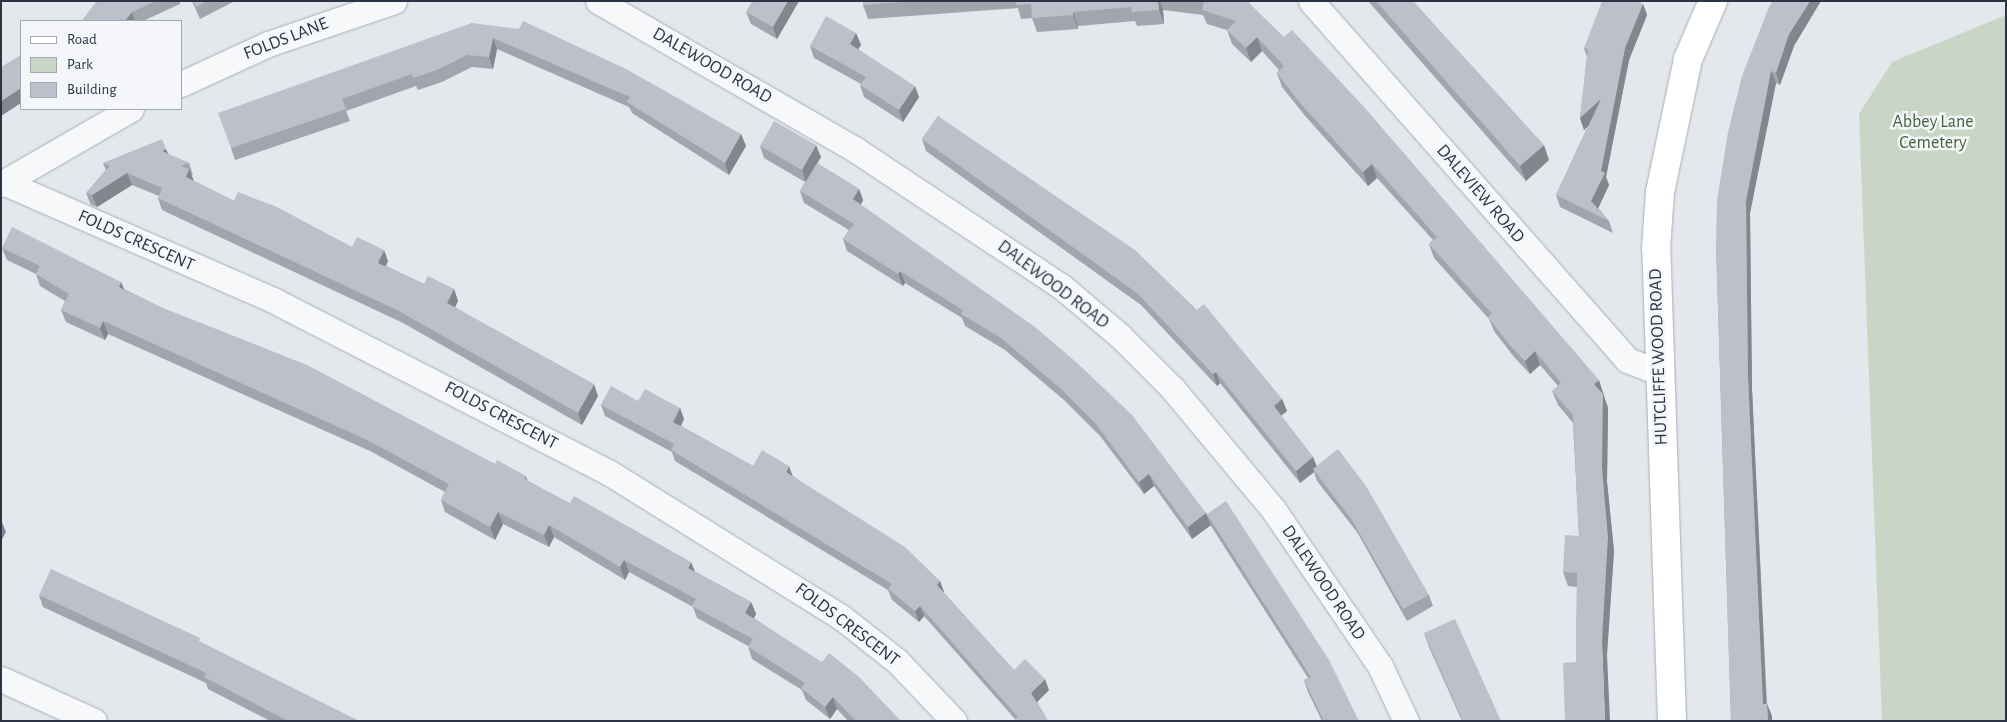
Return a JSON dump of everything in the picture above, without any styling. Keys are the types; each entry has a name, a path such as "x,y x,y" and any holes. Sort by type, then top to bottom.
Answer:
{"street":[{"name":"FOLDS LANE","path":"182,84 268,44 394,1"},
{"name":"DALEWOOD ROAD","path":"598,1 856,150 1061,286 1120,336 1173,389 1273,509 1380,666 1406,721"},
{"name":"DALEVIEW ROAD","path":"1310,1 1627,360 1660,372"},
{"name":"HUTCLIFFE WOOD ROAD","path":"1672,721 1660,372 1660,192 1688,59 1713,1"},
{"path":"2,183 129,110"},
{"name":"FOLDS CRESCENT","path":"2,183 311,319 608,472 842,617 897,661 954,721"},
{"path":"1,679 94,721"}],"green space":[{"name":"Abbey Lane Cemetery","path":"2006,15 2006,721 1882,721 1859,114 1892,62"}],"building":[{"path":"97,1 156,1 132,12 126,20 83,20"},
{"path":"193,1 207,1 196,7"},
{"path":"753,1 788,1 773,27 746,12"},
{"path":"863,1 917,1 863,5"},
{"path":"1016,1 1158,1 1159,10 1132,12 1131,7 1073,12 1073,15 1032,18 1031,4 1016,5"},
{"path":"1204,1 1247,1 1284,37 1292,30 1365,108 1599,380 1594,384 1603,394 1602,468 1608,537 1602,641 1605,721 1565,721 1563,663 1576,662 1577,573 1563,572 1565,535 1579,536 1573,415 1552,391 1561,383 1535,351 1525,361 1508,343 1488,317 1492,314 1429,244 1437,237 1372,164 1363,172 1300,103 1277,73 1284,66 1257,37 1246,48 1227,30 1236,21 1202,10"},
{"path":"1376,1 1413,1 1544,145 1520,166"},
{"path":"1602,1 1637,1 1643,4 1625,48 1601,171 1605,173 1591,201 1609,221 1556,195 1601,99 1580,118 1588,49 1584,48"},
{"path":"1773,1 1810,1 1789,34 1776,73 1771,71 1746,201 1748,377 1763,704 1767,704 1768,721 1731,721 1716,245 1717,201 1728,132 1742,76"},
{"path":"826,16 856,33 850,44 915,86 899,110 860,85 866,77 810,46"},
{"path":"523,21 626,69 741,134 725,163 627,102 630,97 493,38 489,57 467,55 437,70 413,78 412,74 342,99 346,109 231,148 218,113 472,23 519,29"},
{"path":"20,56 20,89 1,101 1,67"},
{"path":"938,116 1135,250 1197,310 1204,304 1282,399 1274,406 1313,457 1296,471 1216,372 1213,374 1137,293 922,139"},
{"path":"774,121 816,145 802,170 760,146"},
{"path":"162,139 166,149 162,151 189,163 181,166 189,169 186,177 234,201 238,192 277,207 352,247 357,237 384,250 378,263 424,284 428,276 454,289 447,303 594,384 578,413 399,311 158,198 162,188 127,173 92,195 86,193 110,166 103,163"},
{"path":"817,163 859,189 853,199 1035,327 1076,362 1132,415 1206,513 1188,527 1149,474 1139,482 1096,424 1060,388 1001,338 961,314 963,310 900,271 898,274 843,239 854,224 800,191"},
{"path":"12,227 121,282 119,287 158,306 307,365 495,464 497,460 526,476 524,479 570,503 574,496 691,562 688,568 751,602 745,613 822,662 829,653 858,676 901,721 856,721 833,697 825,707 801,688 805,683 748,647 753,639 692,606 696,599 624,560 620,567 549,525 544,535 498,512 490,527 441,500 449,484 365,439 103,321 100,328 61,310 69,294 36,274 40,266 2,248"},
{"path":"611,386 638,401 645,389 680,408 673,422 753,466 762,450 789,466 786,472 905,547 940,581 937,585 1014,670 1025,659 1045,679 1031,693 1048,721 1016,721 1015,719 1018,717 920,606 915,611 888,589 892,584 671,450 674,444 601,405"},
{"path":"1338,449 1366,486 1429,595 1403,609 1352,520 1313,469"},
{"path":"1226,501 1329,660 1359,721 1328,721 1327,719 1324,721 1304,680 1311,677 1207,514"},
{"path":"51,569 200,638 199,641 359,721 288,721 204,677 206,673 39,595"},
{"path":"1455,619 1501,721 1463,721 1424,633"}]}
